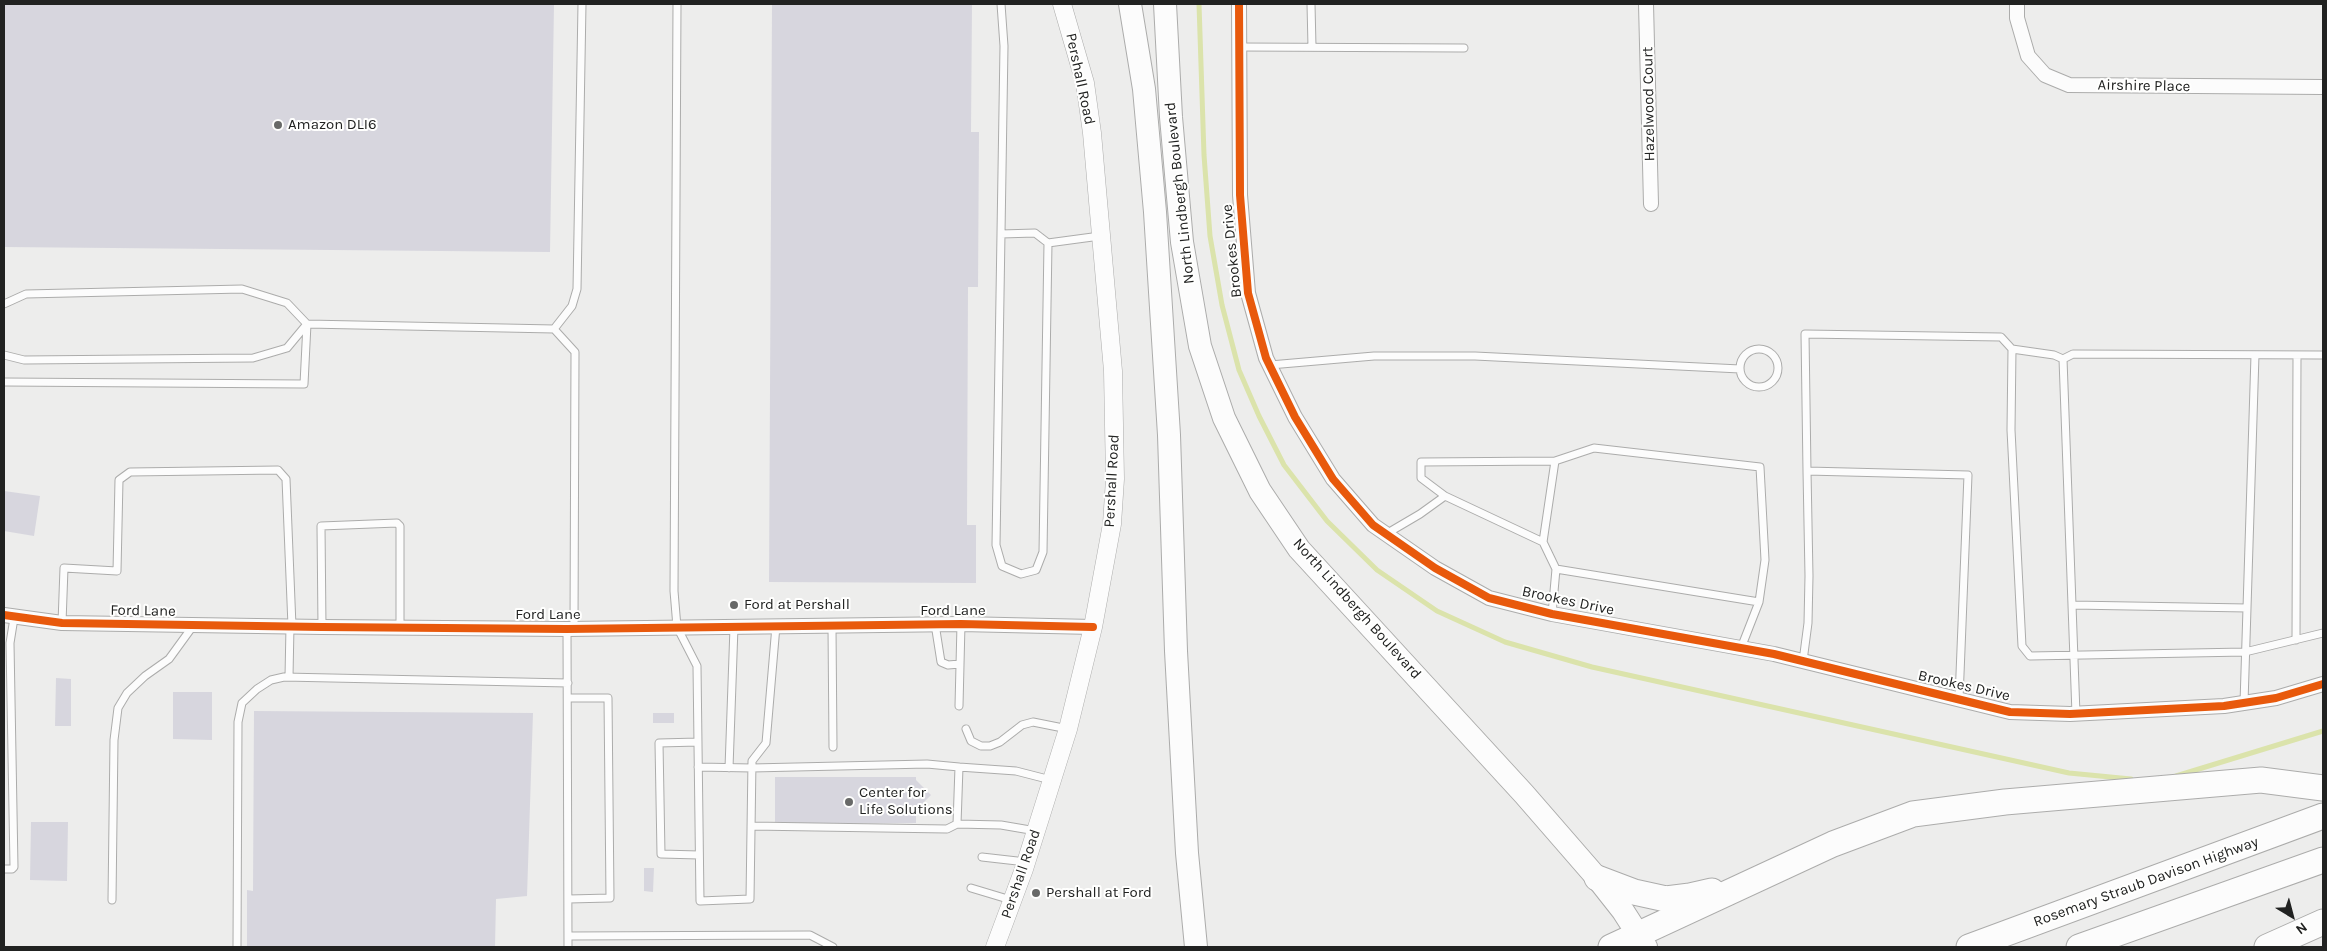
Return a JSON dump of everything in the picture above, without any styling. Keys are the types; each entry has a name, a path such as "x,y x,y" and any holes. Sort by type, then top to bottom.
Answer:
{"highway":[{"name":"North Lindbergh Boulevard","path":"1130,4 1144,89 1155,212 1169,435 1176,661 1187,854 1196,947"},
{"name":"North Lindbergh Boulevard","path":"1165,4 1171,117 1182,242 1200,346 1224,418 1260,491 1299,549 1524,794 1597,878 1643,942"},
{"path":"1611,947 1643,942 1763,877 1833,844 1913,814 2005,802 2261,780 2323,788"},
{"name":"Rosemary Straub Davison Highway","path":"1969,947 2323,816"},
{"path":"2080,947 2323,860"},
{"path":"1597,878 1634,892 1666,898 1690,896 1763,877"},
{"path":"2267,947 2323,922"}],"street":[{"name":"Pershall Road","path":"995,947 1026,862 1068,729 1093,627 1112,524 1115,479 1113,371 1092,133 1085,83 1062,4"},
{"name":"Brookes Drive","path":"1239,4 1240,195 1248,293 1270,365 1295,417 1333,479 1373,525 1435,568 1489,598 1552,614 1803,661 2010,712 2076,714 2244,703 2276,698 2323,684"},
{"name":"Hazelwood Court","path":"1646,4 1651,204"},
{"name":"Airshire Place","path":"2017,4 2017,18 2028,56 2045,74 2069,85 2323,87"},
{"name":"Ford Lane","path":"9,617 62,623 400,628 570,629 832,627 935,624 1093,627"}],"lane":[{"path":"554,329 572,306 577,289 582,4"},
{"path":"677,4 674,581 677,627 697,666 700,900 750,899 752,760 766,743 776,626"},
{"path":"1001,4 1004,46 996,545 1002,566 1021,574 1036,570 1044,552 1048,243"},
{"path":"1311,4 1312,47"},
{"path":"1240,47 1464,48"},
{"path":"1001,234 1035,233 1048,243 1101,236"},
{"path":"4,304 26,294 242,289 287,303 307,324 554,329 575,352 568,683 568,947"},
{"path":"4,354 24,360 253,358 288,348 307,324"},
{"path":"4,382 304,384 307,324"},
{"path":"1803,661 1808,623 1809,576 1805,334 2001,337 2012,349 2054,355 2064,359"},
{"path":"1760,349 1766,350 1775,358 1778,370 1777,376 1768,385 1755,387 1744,380 1740,369 1741,363 1748,352 1760,349"},
{"path":"2012,349 2011,430 2022,646 2030,656 2245,652 2323,633"},
{"path":"2064,359 2072,354 2323,355"},
{"path":"2244,703 2255,355"},
{"path":"2296,640 2297,355"},
{"path":"1270,365 1374,356 1475,356 1740,369"},
{"path":"2064,359 2076,714"},
{"path":"1543,542 1445,496 1421,478 1421,462 1555,461 1594,448 1760,467 1765,560 1759,602 1741,648"},
{"path":"1552,614 1556,569 1543,542 1555,461"},
{"path":"62,623 64,568 117,571 119,480 130,472 278,470 286,479 291,626 289,677"},
{"path":"1807,471 1968,475 1959,699"},
{"path":"1386,534 1420,514 1445,496"},
{"path":"322,627 321,526 397,523 400,526 400,628"},
{"path":"1556,569 1759,602"},
{"path":"2072,606 2247,608"},
{"path":"4,870 14,867 9,617"},
{"path":"935,624 938,654 941,662 948,665 960,664"},
{"path":"959,706 961,624"},
{"path":"112,900 114,740 118,708 127,693 145,676 169,659 193,625"},
{"path":"730,768 734,627"},
{"path":"832,627 833,747"},
{"path":"237,947 238,722 242,703 257,689 272,680 289,677 568,683"},
{"path":"568,698 608,698 610,898 568,898"},
{"path":"966,729 971,741 981,746 990,746 1000,742 1022,725 1033,722 1068,729"},
{"path":"698,742 659,743 661,854 699,855"},
{"path":"698,767 752,768 927,764 1016,771 1052,781"},
{"path":"957,824 959,768"},
{"path":"751,826 948,829 957,824 1001,825 1036,831"},
{"path":"982,857 1026,862"},
{"path":"971,888 1012,901"},
{"path":"568,936 810,936 833,947"}],"building":[{"name":"Amazon DLI6","path":"4,4 554,4 550,252 4,247"},
{"path":"772,4 972,4 971,132 979,132 978,287 968,287 967,525 976,525 976,583 769,582"},
{"path":"4,491 40,496 34,536 4,531"},
{"path":"56,678 71,679 71,726 55,726"},
{"path":"173,692 212,692 212,740 173,739"},
{"path":"254,711 533,713 527,896 496,899 495,947 247,947 247,890 253,891"},
{"path":"653,713 674,713 674,723 653,723"},
{"name":"Center for Life Solutions","path":"775,777 916,777 916,780 931,795 916,810 916,823 775,824"},
{"path":"31,822 68,822 67,881 30,880"},
{"path":"644,868 654,868 653,892 644,891"}],"waterway":[{"path":"1199,4 1204,155 1210,236 1222,305 1239,370 1259,416 1284,465 1327,521 1377,570 1437,611 1505,642 1592,667 2069,773 2131,779"},
{"path":"2176,776 2323,731"}],"cycle path":[{"path":"1239,4 1240,195 1248,293 1266,358 1295,417 1333,479 1373,525 1435,568 1489,598 1552,614 1774,654 2010,712 2070,714 2224,706 2276,698 2323,684"},
{"path":"4,615 62,623 322,627 567,629 961,624 1093,627"}],"place":[{"name":"Amazon DLI6","path":"278,125"},
{"name":"Ford at Pershall","path":"734,605"},
{"name":"Center for Life Solutions","path":"849,802"},
{"name":"Pershall at Ford","path":"1036,893"}]}
